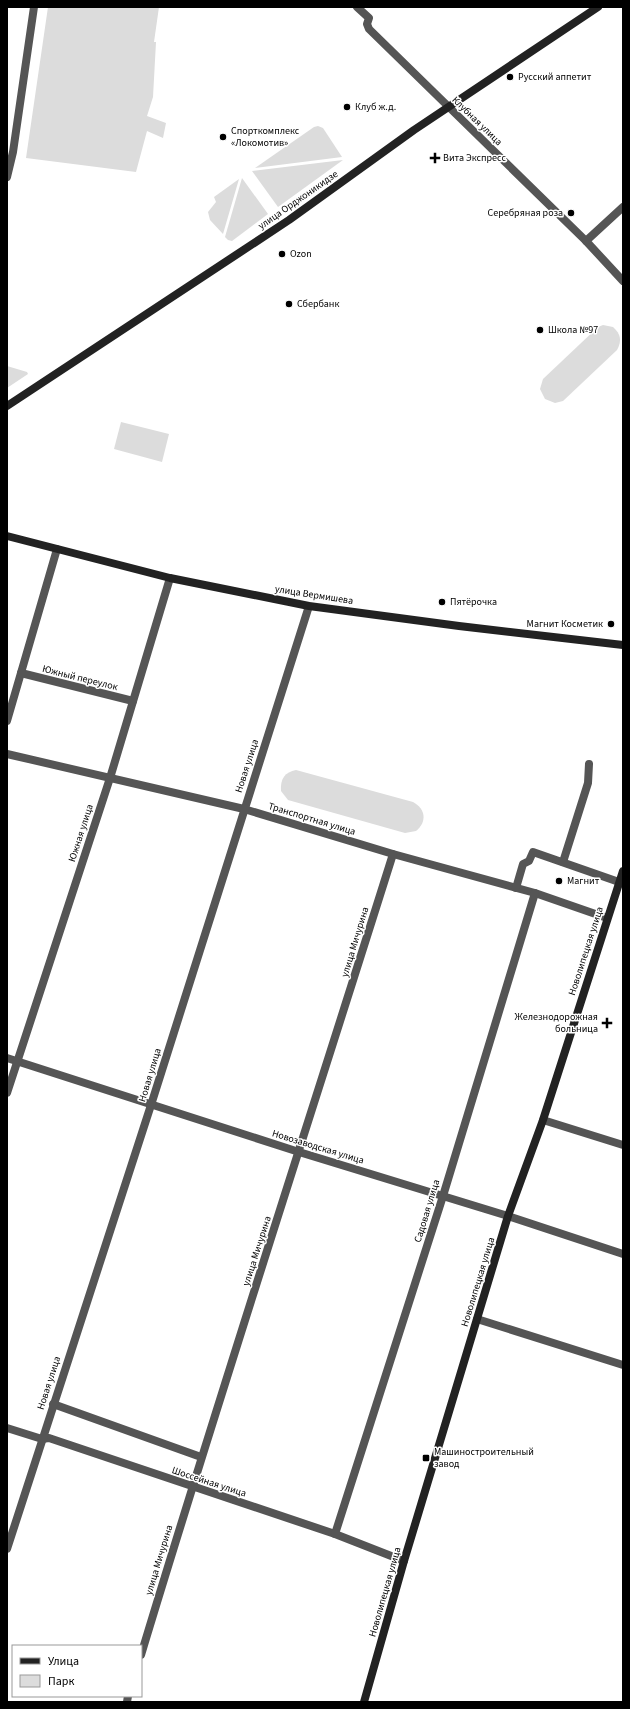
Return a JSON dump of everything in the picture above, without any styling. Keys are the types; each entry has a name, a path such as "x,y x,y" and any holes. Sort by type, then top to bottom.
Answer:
{"street":[{"path":"7,177 13,152 34,7"},
{"name":"Клубная улица","path":"357,7 369,18 369,29 586,241 623,281"},
{"name":"улица Орджоникидзе","path":"7,406 289,220 414,130 598,7"},
{"path":"586,241 623,206"},
{"name":"улица Вермишева","path":"7,536 170,578 309,606 459,626 623,645"},
{"path":"7,721 57,549"},
{"name":"Южная улица","path":"7,1093 110,778 170,578"},
{"name":"Новая улица","path":"7,1549 151,1105 309,606"},
{"name":"Южный переулок","path":"22,673 133,701"},
{"name":"Транспортная улица","path":"7,754 244,809 393,854 535,893 607,918"},
{"path":"563,862 588,783 589,764"},
{"path":"516,888 523,864 529,861 533,852 619,882"},
{"name":"улица Мичурина","path":"142,1651 201,1457 393,854"},
{"name":"Новолипецкая улица","path":"364,1702 404,1561 508,1216 543,1120 623,871"},
{"name":"Садовая улица","path":"335,1534 443,1196 535,893"},
{"name":"Новозаводская улица","path":"7,1058 299,1152 508,1216 623,1254"},
{"path":"543,1120 623,1145"},
{"path":"477,1319 623,1365"},
{"path":"53,1404 201,1457"},
{"name":"Шоссейная улица","path":"7,1428 42,1439 49,1438 335,1534 404,1561"}],"green space":[{"path":"48,7 159,7 154,42 156,42 153,97 147,116 166,123 163,138 147,131 136,172 26,158"},
{"path":"318,126 323,128 342,157 255,168 314,127"},
{"path":"343,160 278,207 252,171"},
{"path":"242,178 268,214 232,241 225,237"},
{"path":"239,179 223,234 210,220 208,212 216,202 214,197"},
{"path":"603,325 613,327 618,332 620,344 617,350 563,401 555,403 545,399 540,389 543,379 598,327"},
{"path":"7,366 27,372 28,374 7,388"},
{"path":"121,422 169,434 162,462 114,449"},
{"path":"296,770 413,802 423,812 424,816 422,824 416,831 405,833 288,800 281,791 281,783 286,774"}],"place":[{"name":"Русский аппетит","path":"510,77"},
{"name":"Клуб ж.д.","path":"347,107"},
{"name":"Спорткомплекс «Локомотив»","path":"223,137"},
{"name":"Вита Экспресс","path":"435,158"},
{"name":"Серебряная роза","path":"571,213"},
{"name":"Ozon","path":"282,254"},
{"name":"Сбербанк","path":"289,304"},
{"name":"Школа №97","path":"540,330"},
{"name":"Пятёрочка","path":"442,602"},
{"name":"Магнит Косметик","path":"611,624"},
{"name":"Магнит","path":"559,881"},
{"name":"Железнодорожная больница","path":"607,1023"},
{"name":"Машиностроительный завод","path":"426,1458"}]}
